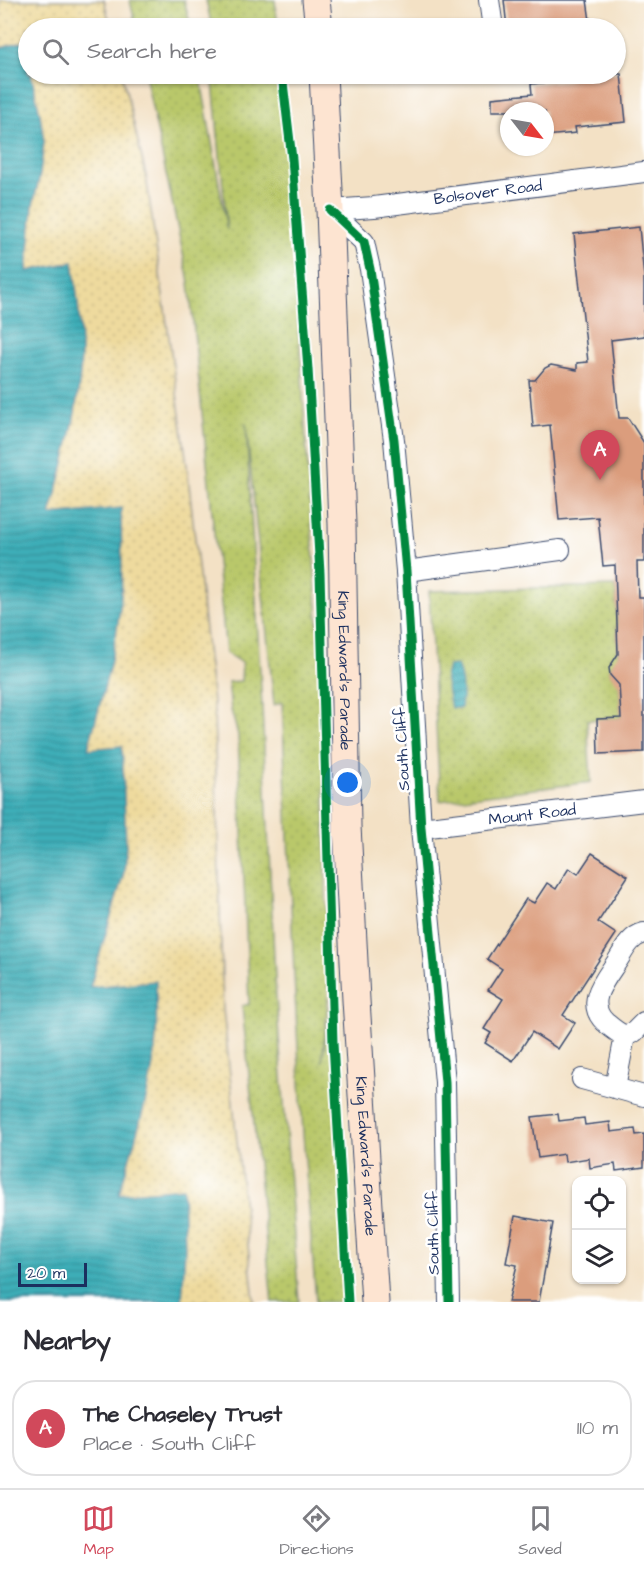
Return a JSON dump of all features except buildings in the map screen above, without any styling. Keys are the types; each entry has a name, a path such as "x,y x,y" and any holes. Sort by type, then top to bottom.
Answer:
{"main road":[{"path":"316,0 318,18"},
{"name":"King Edward's Parade","path":"324,84 342,524 346,826 375,1302"}],"street":[{"path":"489,0 492,18"},
{"name":"Bolsover Road","path":"330,210 374,207 644,172"},
{"name":"South Cliff","path":"330,210 364,242 370,269 394,440 406,571 421,828 445,1082 449,1302"},
{"path":"406,571 560,550"},
{"name":"Mount Road","path":"421,828 644,801"},
{"path":"644,933 633,937 601,986 596,998 596,1007 601,1018 616,1032 625,1036 634,1032 644,1022"},
{"path":"615,1088 625,1036"},
{"path":"582,1079 644,1096"}],"green space":[{"path":"130,0 184,0 188,18 134,18"},
{"path":"206,0 275,0 277,18 210,18"},
{"path":"147,84 202,84 227,230 213,84 283,84 323,698 328,1000 322,1062 332,998 348,1302 316,1302 295,996 282,702 274,705 246,423 276,997 299,1302 272,1302 242,1006 249,1004 238,735 231,710 228,682 241,681 242,663 226,653 189,282"},
{"path":"616,586 618,658 609,668 612,676 619,681 621,718 587,720 591,782 440,801 429,591"}],"sand":[{"path":"0,0 104,0 108,18 18,18 18,84 124,84 146,176 186,457 214,712 223,1009 254,1302 10,1302 0,1240"}],"water":[{"path":"18,44 18,84 33,84 44,142 33,205 27,271 73,262 77,296 81,353 78,394 66,455 50,515 121,508 122,574 119,615 108,673 88,749 122,746 126,845 124,872 90,987 156,981 156,1037 151,1076 119,1194 183,1188 185,1248 182,1302 0,1302 0,48"},
{"path":"457,665 462,686 461,708 451,708 445,677 448,666"}],"cycle path":[{"path":"283,84 292,159 308,369 320,573 333,1043 348,1302"},
{"path":"330,210 364,242 370,269 394,440 406,571 421,828 445,1082 449,1302"}],"place":[{"name":"The Chaseley Trust","path":"600,480"}]}
